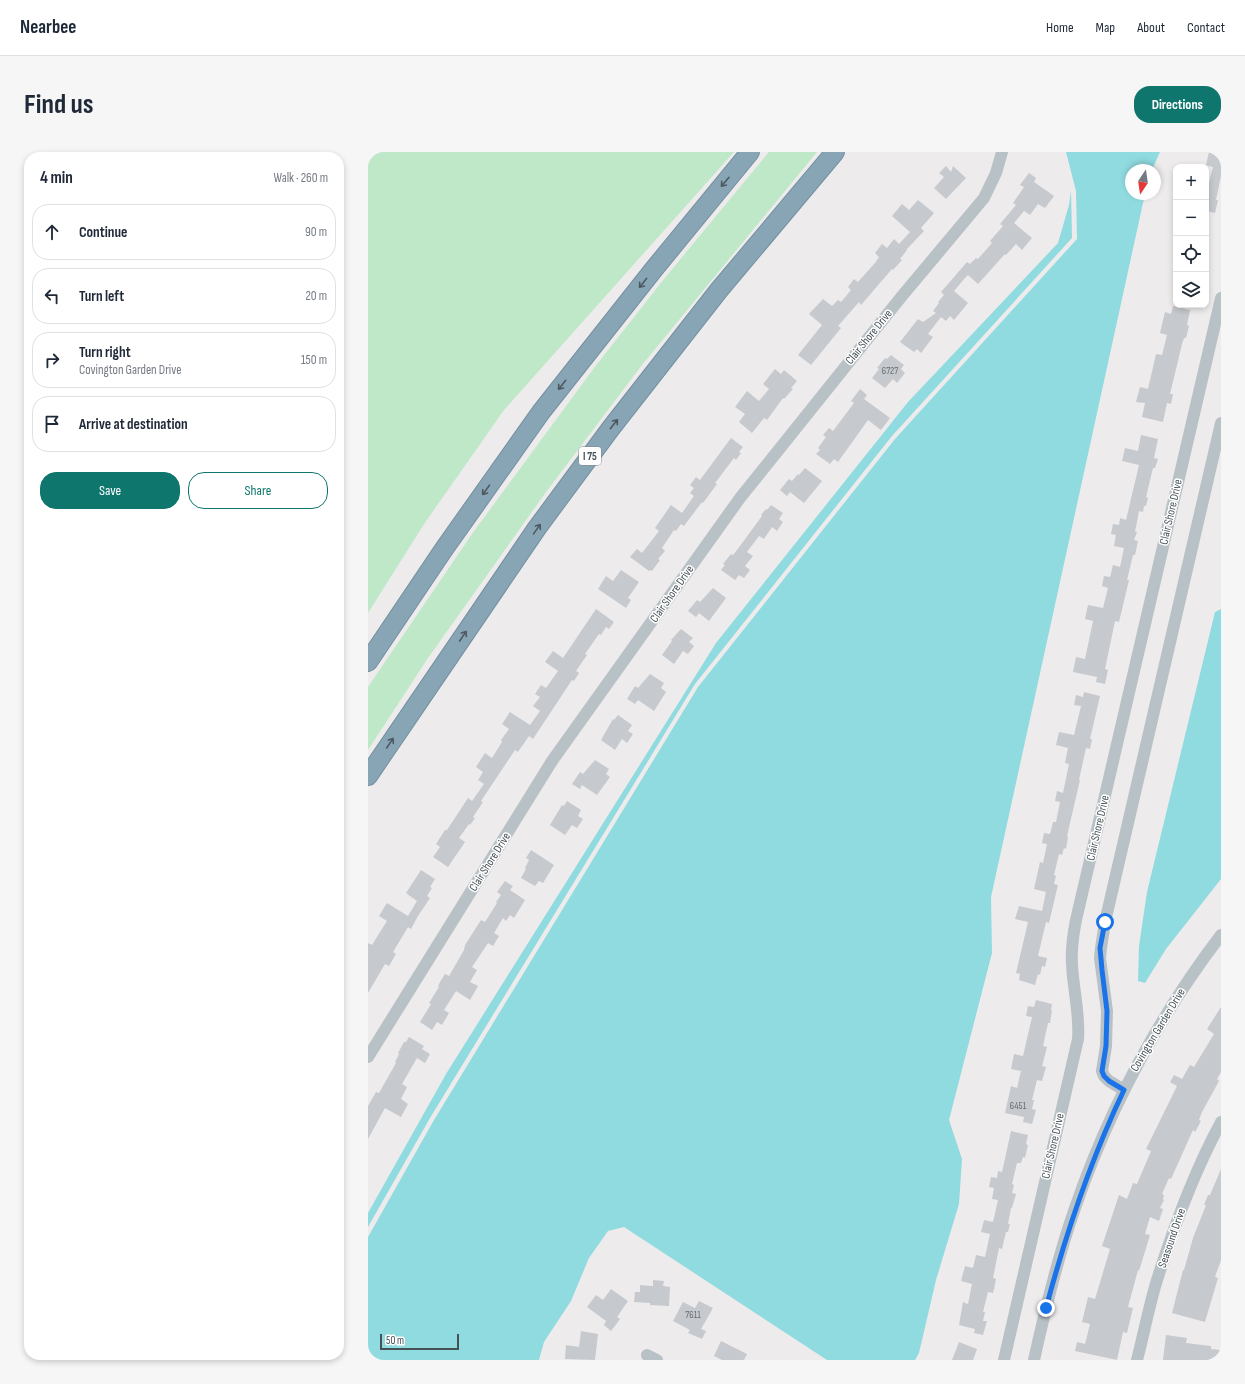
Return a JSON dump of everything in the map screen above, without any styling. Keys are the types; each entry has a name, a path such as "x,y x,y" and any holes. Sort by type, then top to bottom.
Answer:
{"highway":[{"path":"368,662 541,412 654,269 750,152"},
{"name":"I 75","path":"368,776 537,528 611,428 719,290 835,152"}],"street":[{"name":"Clair Shore Drive","path":"368,1056 552,761 740,498 902,296 969,218 984,198 996,173 1002,152"},
{"name":"Clair Shore Drive","path":"1004,1360 1078,1039 1078,1010 1071,955 1076,920 1221,298"},
{"path":"1124,1090 1109,1081 1104,1076 1102,1071 1106,1046 1107,1011 1100,948 1221,423"},
{"name":"Covington Garden Drive","path":"1034,1360 1059,1258 1074,1210 1110,1120 1138,1062 1158,1027 1179,993 1221,935"},
{"name":"Seasound Drive","path":"1137,1360 1157,1281 1168,1246 1194,1177 1216,1144 1221,1122"}],"green space":[{"path":"368,152 734,152 504,410 424,524 368,613"},
{"path":"769,152 817,152 642,365 546,492 428,658 368,750 368,687 472,534 594,368 664,279"}],"water":[{"path":"1066,152 1160,152 1155,164 1125,164 1125,200 1144,200 991,897 992,953 949,1120 962,1159 959,1204 936,1280 919,1353 915,1360 827,1360 624,1227 608,1231 589,1258 571,1301 544,1342 539,1360 368,1360 368,1237 434,1120 698,687 895,439 1077,239 1076,191"},
{"path":"1071,191 1072,238 892,436 695,684 430,1118 368,1227 368,1213 446,1074 716,643 908,402 1058,243 1069,205"},
{"path":"1221,609 1221,879 1166,949 1145,983 1138,981 1139,946 1147,892 1215,612"}],"building":[{"path":"1209,152 1221,152 1221,176 1215,213 1209,212 1209,183 1213,167 1206,164"},
{"path":"946,166 951,172 953,166 966,178 946,199 934,188 944,177 939,173"},
{"path":"1029,173 1036,178 1034,182 1054,196 1045,208 1038,204 1030,215 1024,211 1014,223 1032,238 1022,250 1016,244 978,284 968,275 954,291 968,303 954,320 950,316 946,321 941,317 928,334 933,337 921,353 917,349 914,352 900,342 918,319 923,322 936,313 933,311 944,295 941,292 967,262 970,264 976,258 978,259 992,243 990,241 1003,226 1000,224 1016,205 1013,203 1024,187 1020,185"},
{"path":"918,200 934,213 921,228 924,231 906,250 900,259 902,260 893,270 892,269 861,305 859,302 838,326 841,328 811,365 798,355 822,325 809,314 823,299 832,306 838,300 841,302 851,290 848,287 854,279 858,282 875,263 879,257 875,253 882,244 887,248 894,239 899,244 910,232 892,216 902,204 909,210"},
{"path":"1173,306 1173,308 1190,310 1187,325 1189,326 1186,338 1184,338 1182,344 1170,394 1173,394 1171,404 1167,403 1163,422 1142,417 1145,403 1136,402 1140,387 1148,389 1156,354 1162,355 1167,335 1160,333 1165,312 1171,314"},
{"path":"891,355 904,365 901,369 905,373 897,383 893,379 885,388 872,378 879,369 877,368 885,358 887,359"},
{"path":"775,369 781,374 784,370 797,381 791,388 793,389 784,399 783,398 767,420 764,418 752,433 739,422 745,414 735,407 747,391 759,401 769,389 763,384"},
{"path":"860,389 867,395 864,399 890,418 881,430 868,420 838,462 834,459 830,464 816,454 820,450 818,448 826,437 823,435 829,428 833,431 854,403 851,401"},
{"path":"1141,435 1158,439 1154,458 1158,459 1155,468 1153,468 1146,497 1148,498 1146,506 1144,506 1143,512 1139,511 1135,531 1137,532 1134,540 1138,541 1127,580 1129,580 1119,622 1115,621 1105,669 1108,670 1105,684 1096,682 1097,677 1073,672 1076,657 1085,659 1093,621 1085,619 1088,605 1103,608 1108,588 1102,586 1104,576 1110,577 1113,565 1120,567 1124,548 1114,546 1116,535 1111,534 1113,524 1119,525 1120,518 1126,520 1139,465 1122,461 1125,448 1138,451"},
{"path":"731,438 743,447 739,452 741,453 736,460 734,458 715,483 717,484 684,526 681,524 676,531 674,530 662,548 665,551 658,559 660,560 652,571 649,571 630,557 637,549 642,553 659,531 655,528 671,505 682,513 694,496 690,493 694,488 690,485 696,477 700,480"},
{"path":"805,468 822,481 804,503 790,492 787,496 780,490 789,479 792,481"},
{"path":"771,505 783,513 779,519 783,522 777,531 772,527 764,539 759,536 747,552 753,556 745,566 750,570 744,578 739,575 735,580 721,570 725,565 723,564 731,554 733,555 762,516 761,515"},
{"path":"621,570 639,582 628,598 631,600 626,608 598,589 606,576 613,581"},
{"path":"713,588 726,598 709,621 699,613 696,617 688,611 697,600 700,602"},
{"path":"596,609 614,622 609,629 606,627 601,635 599,634 585,654 587,655 576,671 579,673 574,681 572,680 533,739 529,736 518,752 515,750 481,801 483,802 473,817 475,818 459,838 465,842 448,867 433,857 440,847 436,844 468,798 472,801 484,784 478,780 483,772 476,767 485,753 492,758 502,742 501,740 509,729 502,724 510,712 530,725 540,711 533,706 540,697 535,694 541,685 546,688 558,671 545,662 553,651 563,658"},
{"path":"681,629 693,638 689,642 694,646 688,654 683,651 674,664 662,655 672,641 671,640"},
{"path":"650,674 664,683 661,688 666,692 654,711 638,700 635,704 627,699 635,686 638,688"},
{"path":"1084,692 1100,696 1090,739 1092,739 1090,749 1086,748 1067,836 1066,849 1064,848 1062,855 1059,854 1054,875 1056,876 1054,884 1058,885 1049,923 1046,922 1038,956 1047,958 1045,967 1042,966 1040,975 1038,974 1035,985 1019,980 1020,974 1016,973 1028,922 1015,919 1019,906 1042,911 1046,892 1034,889 1040,862 1043,863 1047,844 1042,843 1044,833 1050,834 1053,822 1056,822 1060,802 1055,801 1057,791 1063,793 1069,764 1065,763 1068,748 1056,745 1059,732 1074,735 1081,706 1074,705 1076,695 1083,697"},
{"path":"618,715 632,725 628,731 633,734 627,743 622,739 615,750 601,740 613,719 614,720"},
{"path":"595,760 609,769 606,774 610,777 597,795 582,785 580,789 572,784 580,772 583,774"},
{"path":"567,801 581,810 578,816 583,819 577,828 572,825 565,835 550,825 562,805 564,806"},
{"path":"531,850 554,865 543,883 539,881 535,886 521,878 529,860 526,858"},
{"path":"421,870 435,879 427,896 430,898 411,929 408,927 393,952 396,954 389,966 385,964 368,993 368,943 372,945 387,921 379,916 387,903 408,916 417,901 406,893"},
{"path":"505,881 513,886 510,890 525,900 514,918 510,915 506,921 503,918 494,933 499,936 493,946 488,943 472,967 477,970 470,982 478,986 470,1000 456,991 444,1010 449,1013 442,1025 437,1022 432,1030 420,1022 431,1004 429,1003 445,974 449,976 464,950 465,945 481,920 485,922 497,903 496,902 501,895 497,892"},
{"path":"1036,1000 1052,1004 1052,1011 1043,1046 1047,1047 1042,1066 1046,1067 1042,1081 1037,1080 1032,1100 1034,1100 1032,1109 1036,1110 1032,1124 1023,1122 1024,1117 1005,1113 1011,1086 1017,1088 1021,1071 1011,1069 1014,1054 1023,1056 1032,1017 1026,1016 1028,1006 1034,1007"},
{"path":"1221,1007 1221,1072 1217,1079 1219,1081 1202,1112 1199,1120 1201,1121 1195,1132 1193,1130 1171,1179 1169,1178 1162,1194 1164,1195 1164,1200 1160,1208 1163,1209 1159,1221 1150,1217 1145,1234 1150,1235 1139,1271 1138,1270 1128,1307 1133,1308 1127,1333 1123,1332 1117,1360 1075,1351 1077,1342 1085,1344 1090,1324 1082,1322 1088,1297 1095,1299 1110,1249 1102,1246 1119,1195 1127,1199 1133,1183 1137,1184 1151,1151 1146,1149 1177,1086 1170,1082 1174,1075 1182,1079 1190,1065 1194,1067 1214,1034 1207,1029"},
{"path":"409,1037 424,1046 422,1049 430,1054 425,1063 417,1058 402,1084 407,1087 401,1099 408,1104 401,1117 385,1108 368,1139 368,1106 376,1092 379,1093 396,1063 398,1053 404,1042 406,1042"},
{"path":"1011,1131 1028,1135 1026,1144 1028,1145 1025,1158 1023,1157 1021,1163 1017,1163 1012,1184 1014,1185 1012,1193 1016,1194 1011,1208 1008,1232 1006,1232 1002,1249 999,1248 993,1278 996,1279 993,1293 988,1292 983,1312 985,1312 983,1321 987,1321 983,1335 974,1333 975,1329 959,1325 963,1302 968,1304 972,1284 961,1281 965,1266 973,1268 976,1255 985,1257 990,1234 981,1232 984,1220 993,1222 998,1200 992,1199 994,1188 989,1187 991,1177 997,1178 998,1171 1002,1172"},
{"path":"1221,1169 1221,1260 1215,1277 1218,1278 1205,1322 1172,1313 1193,1238 1206,1205 1204,1205"},
{"path":"653,1280 664,1281 663,1286 670,1287 669,1306 634,1302 635,1292 640,1292 640,1285 653,1286"},
{"path":"611,1289 628,1301 617,1317 620,1319 611,1331 604,1325 606,1321 587,1307 596,1295 603,1300"},
{"path":"699,1301 713,1308 701,1329 706,1331 702,1339 688,1333 690,1330 673,1321 683,1302 695,1308"},
{"path":"581,1331 598,1334 595,1360 565,1359 566,1345 579,1347"},
{"path":"1166,1335 1187,1338 1186,1343 1211,1346 1211,1349 1221,1350 1221,1360 1163,1360"},
{"path":"721,1341 747,1354 744,1360 722,1360 714,1356"},
{"path":"959,1342 977,1349 973,1360 952,1360"}],"route":[{"path":"1046,1308 1059,1258 1074,1210 1110,1120 1124,1090 1109,1081 1104,1076 1102,1071 1106,1046 1107,1011 1100,948 1105,922"}]}
